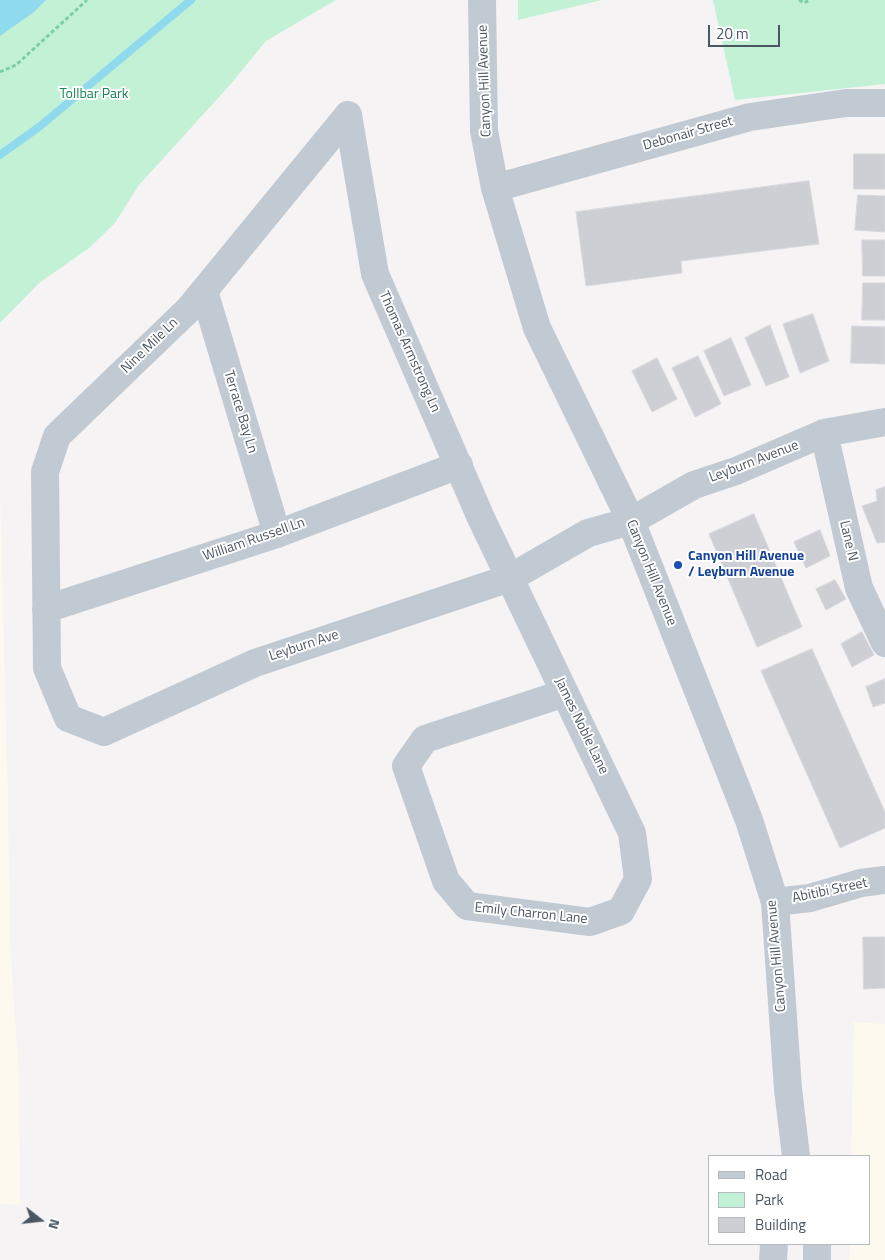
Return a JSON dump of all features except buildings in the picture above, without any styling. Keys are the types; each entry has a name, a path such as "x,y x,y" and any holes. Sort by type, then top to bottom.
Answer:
{"street":[{"name":"Canyon Hill Avenue","path":"482,0 484,131 495,188 537,328 631,521 749,820 775,902 788,1090 795,1155"},
{"name":"Debonair Street","path":"495,188 750,117 846,103 885,103"},
{"name":"Nine Mile Ln","path":"104,732 68,718 46,668 46,472 57,436 189,309 348,115"},
{"name":"Thomas Armstrong Ln","path":"348,115 374,274 481,518 510,578"},
{"name":"Terrace Bay Ln","path":"204,291 277,534"},
{"name":"Leyburn Avenue","path":"510,578 588,533 631,521 694,485 736,471 824,434 885,422"},
{"name":"Lane N","path":"824,434 859,588 885,643"},
{"name":"William Russell Ln","path":"46,610 277,534 459,465"},
{"name":"James Noble Lane","path":"510,578 632,833 638,879"},
{"name":"Leyburn Ave","path":"104,732 255,663 510,578"},
{"name":"Emily Charron Lane","path":"565,693 425,739 406,766 446,880 468,906 590,922 621,911 638,879"},
{"name":"Abitibi Street","path":"775,902 810,898 860,883 885,880"},
{"path":"773,1260 774,1245"},
{"path":"817,1245 817,1260"}],"path":[{"path":"0,72 16,65 87,0"},
{"path":"799,0 804,2 810,0"}],"shaded area":[{"path":"0,489 10,942 19,1077 20,1205 0,1204"},
{"path":"854,1022 885,1024 885,1260 849,1260 850,1245 870,1245 870,1155 851,1155"}],"green space":[{"name":"Tollbar Park","path":"0,0 336,0 266,41 229,86 139,185 115,223 89,248 39,283 0,323"},
{"path":"518,0 602,0 518,20"},
{"path":"713,0 885,0 885,84 735,100"}],"water":[{"path":"0,0 46,0 34,12 0,36"}],"waterway":[{"path":"0,155 39,127 191,0"}],"place":[{"name":"Canyon Hill Avenue / Leyburn Avenue","path":"678,565"}]}
